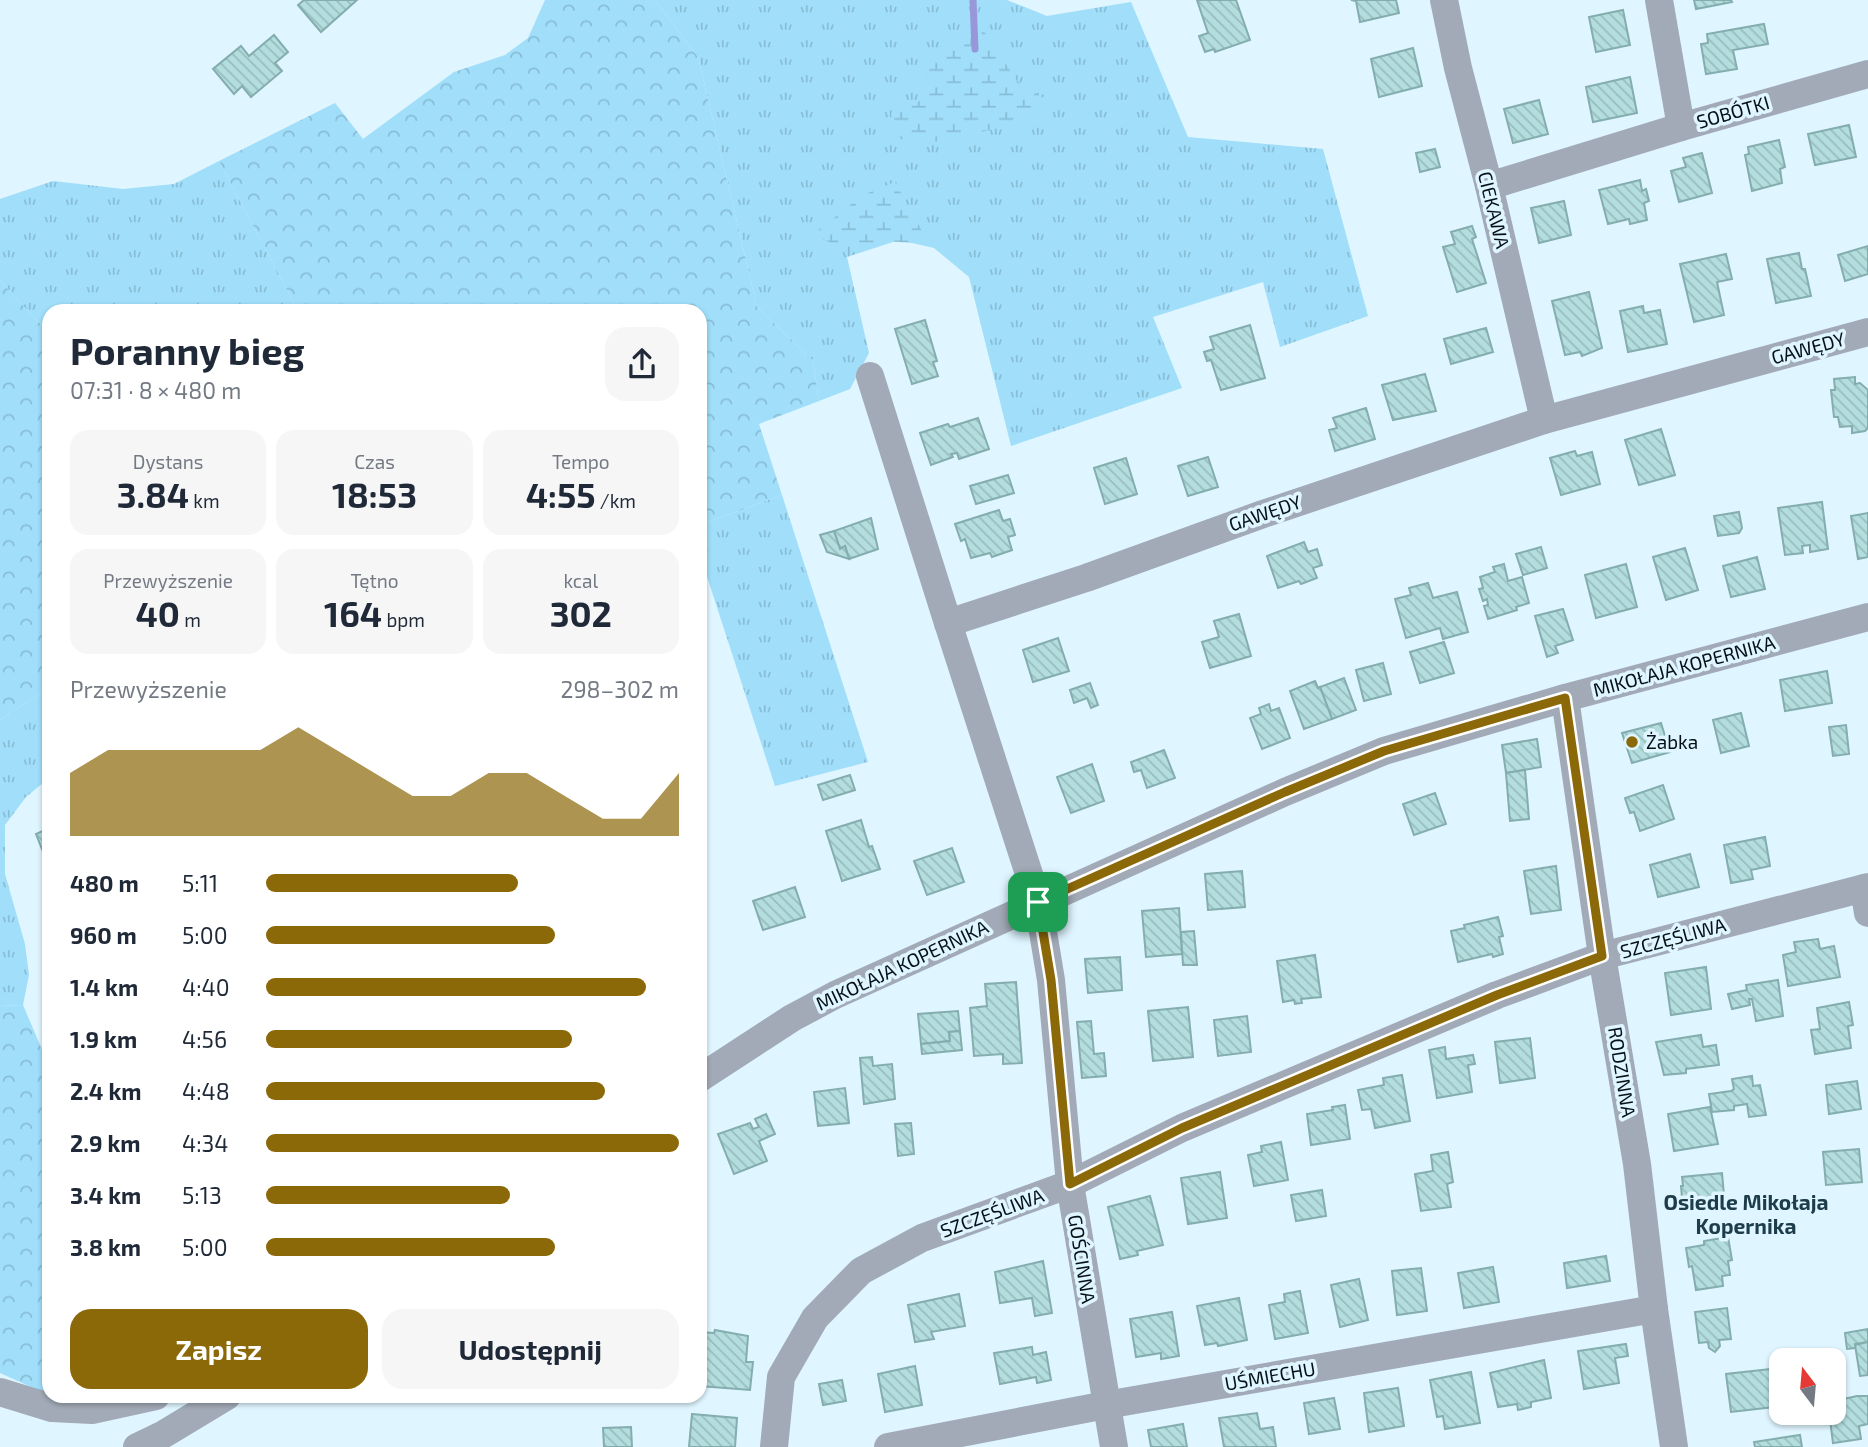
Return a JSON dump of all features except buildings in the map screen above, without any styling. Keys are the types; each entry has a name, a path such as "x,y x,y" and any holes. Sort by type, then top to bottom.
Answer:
{"street":[{"name":"CIEKAWA","path":"1444,0 1458,68 1489,186 1544,420"},
{"name":"SOBÓTKI","path":"1659,0 1681,127 1868,74"},
{"path":"1489,186 1681,127"},
{"name":"GAWĘDY","path":"948,623 1544,420 1868,332"},
{"path":"870,376 1038,902"},
{"name":"MIKOŁAJA KOPERNIKA","path":"707,1073 814,1006 1038,902 1384,751 1565,698 1868,617"},
{"name":"RODZINNA","path":"1565,698 1602,956 1637,1164 1674,1447"},
{"name":"SZCZĘŚLIWA","path":"774,1447 781,1377 814,1318 861,1271 922,1238 1070,1184 1194,1123 1497,995 1602,956 1867,896"},
{"name":"GOŚCINNA","path":"1038,902 1051,980 1070,1184 1114,1447"},
{"name":"UŚMIECHU","path":"888,1447 1106,1405 1654,1309"},
{"path":"0,1392 52,1408 92,1410 124,1403"},
{"path":"137,1447 215,1403"}],"green space":[{"path":"545,0 655,0 698,57 757,307 813,361 819,401 759,424 782,495 707,522 707,304 294,304 219,161 335,103 363,139 454,72 505,55 528,38"},
{"path":"655,0 1007,0 1047,16 1131,2 1188,137 1323,149 1368,316 1280,347 1263,282 1153,317 1182,388 1011,446 969,277 934,248 899,240 847,257 869,353 850,389 819,401 813,361 757,307 698,57"},
{"path":"975,23 988,36 1017,81 1045,99 1028,122 919,145 895,137 891,113 922,100 932,57"},
{"path":"219,161 294,304 42,304 42,325 0,280 0,199 53,181 123,189 174,184"},
{"path":"895,182 929,244 885,241 849,252 813,234 863,195"},
{"path":"0,280 42,325 42,693 0,720"},
{"path":"782,495 868,762 775,786 707,577 707,522"},
{"path":"42,693 42,784 26,797 5,825 5,874 25,944 29,975 23,1005 0,1006 0,720"},
{"path":"23,1005 42,1050 42,1392 0,1373 0,1006"}],"waterway":[{"path":"973,0 975,49"}],"place":[{"name":"Żabka","path":"1632,742"}],"district":[{"name":"Osiedle Mikołaja Kopernika","path":"1746,1215"}],"route":[{"path":"1565,698 1602,956 1497,995 1182,1128 1070,1184 1051,980 1038,902 1384,751 1565,698"}]}
